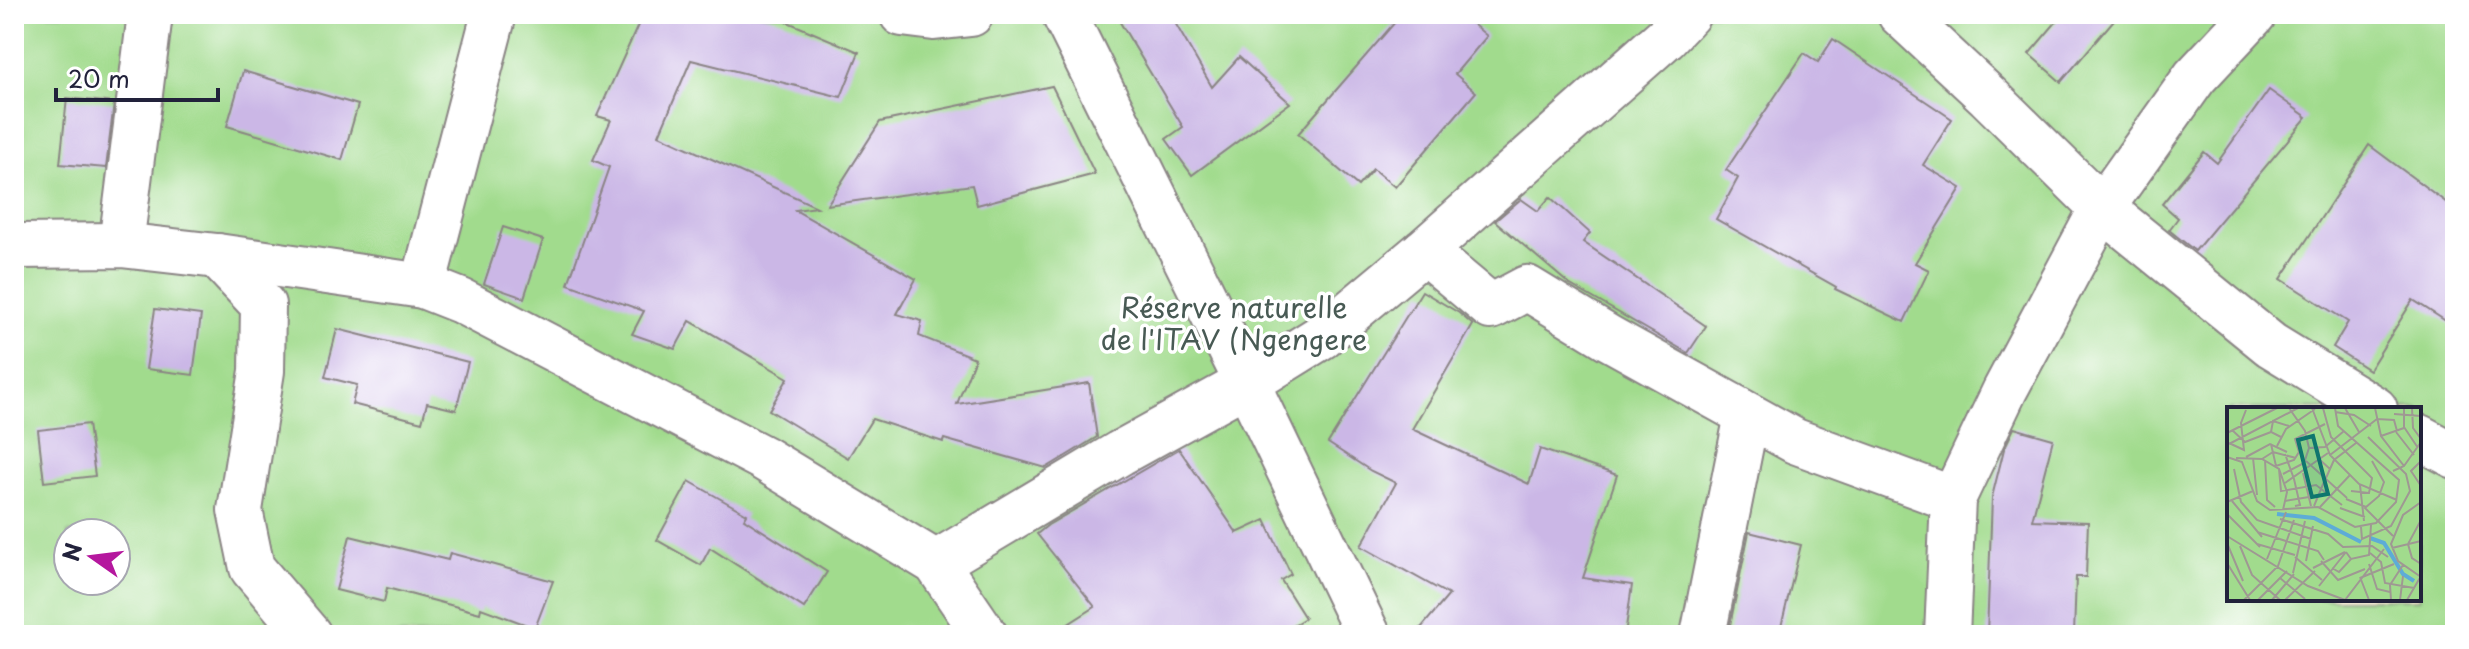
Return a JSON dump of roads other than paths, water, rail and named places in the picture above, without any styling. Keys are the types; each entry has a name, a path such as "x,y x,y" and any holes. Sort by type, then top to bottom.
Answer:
{"street":[{"path":"121,245 150,14"},
{"path":"423,286 494,14"},
{"path":"902,14 934,18 971,14"},
{"path":"1064,14 1368,635"},
{"path":"936,563 1321,337 1424,251 1666,37 1688,14"},
{"path":"1900,14 2102,208 2271,345 2372,407"},
{"path":"1947,635 1953,499 2005,390 2102,208 2195,77 2254,14"},
{"path":"14,246 121,245 217,256 423,286 461,301 763,458 936,563 985,635"},
{"path":"1424,251 1491,307 1527,288 1609,338 1795,441 1953,499"},
{"path":"217,256 263,305 262,371 240,510 252,568 309,635"},
{"path":"1703,635 1747,415"},
{"path":"2421,438 2455,456"}],"park label":[{"name":"Réserve naturelle de l'ITAV (Ngengere","path":"1234,324"}]}
